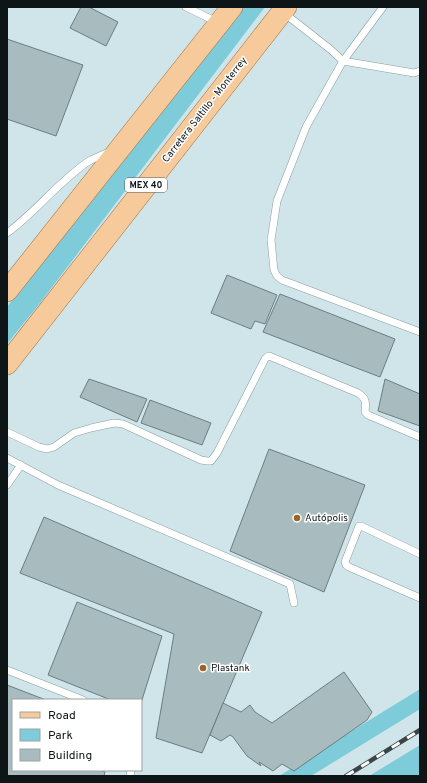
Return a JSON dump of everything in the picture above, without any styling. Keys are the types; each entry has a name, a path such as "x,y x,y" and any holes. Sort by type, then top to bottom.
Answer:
{"main road":[{"name":"Carretera Saltillo - Monterrey","path":"7,364 284,9"},
{"path":"7,291 226,15"}],"lane":[{"path":"186,7 226,15"},
{"path":"383,7 343,61 306,127 277,201 271,240 274,270 277,276 282,280 420,332"},
{"path":"284,9 343,61 414,73 420,71"},
{"path":"7,233 21,223 41,202 90,161 122,146"},
{"path":"7,432 39,447 47,449 54,447 74,433 114,423 123,424 201,460 211,461 217,453 265,359 270,356 358,393 366,400 366,412 368,415 420,437"},
{"path":"7,458 58,485 290,584 294,603"},
{"path":"7,485 21,465"},
{"path":"420,554 359,526 345,562 349,567 420,598"},
{"path":"7,670 80,699"}],"green space":[{"path":"242,7 265,7 40,303 7,344 7,307"},
{"path":"420,689 420,709 311,776 279,776"},
{"path":"420,745 420,776 369,776"}],"building":[{"path":"81,7 89,7 118,22 106,46 70,28"},
{"path":"7,39 83,65 56,136 7,119"},
{"path":"227,275 277,295 265,324 255,321 251,329 211,313"},
{"path":"280,294 395,339 380,377 263,332"},
{"path":"89,379 147,399 137,422 80,397"},
{"path":"385,379 420,394 420,426 378,411"},
{"path":"150,400 211,423 202,445 141,423"},
{"name":"Autópolis","path":"269,449 365,485 324,592 230,551"},
{"name":"Plastank","path":"44,517 262,612 202,753 156,738 174,634 20,573"},
{"path":"77,602 162,636 142,700 108,699 48,675"},
{"path":"344,672 372,712 367,720 294,771 282,764 273,771 259,762 261,766 247,756 230,735 221,741 210,735 223,703 241,712 250,705 255,712 272,723"},
{"path":"7,685 43,699 12,699 12,771 105,772 104,776 7,776"}],"railway":[{"path":"346,776 420,730"}],"place":[{"name":"Autópolis","path":"297,518"},
{"name":"Plastank","path":"203,668"}]}
